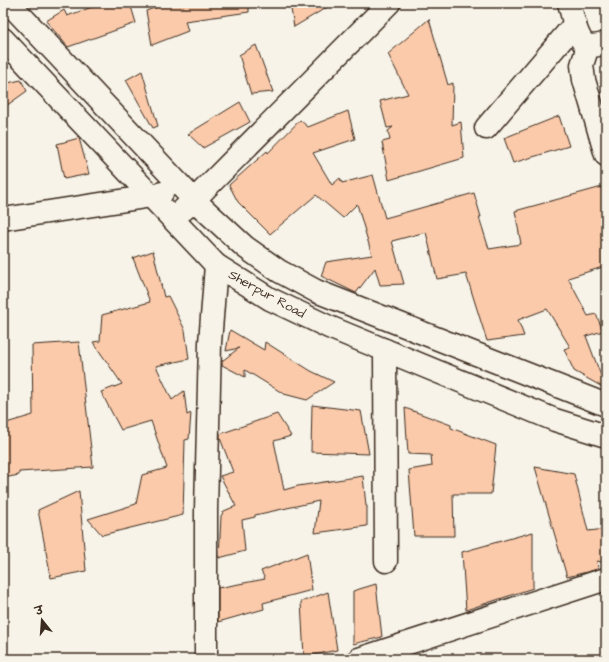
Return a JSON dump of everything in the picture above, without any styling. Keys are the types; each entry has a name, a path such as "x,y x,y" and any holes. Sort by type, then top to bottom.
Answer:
{"street":[{"name":"Sherpur Road","path":"9,3 187,194 245,247 279,271 316,291 606,405"},
{"path":"173,219 187,194 389,3"},
{"path":"569,3 575,24 583,43 597,45 582,65 584,80 606,155"},
{"path":"486,128 575,24"},
{"name":"Sherpur Road","path":"3,39 216,265 270,299 329,327 555,420 606,436"},
{"path":"3,219 152,196 187,194"},
{"path":"206,659 206,510 209,359 216,265"},
{"path":"384,350 386,561"},
{"path":"358,659 606,579"}],"building":[{"path":"103,3 130,3 136,23 68,47 46,21 64,10 67,16"},
{"path":"167,3 249,3 249,12 185,21 188,31 152,45 146,11"},
{"path":"290,3 334,3 294,27"},
{"path":"429,19 448,85 453,83 452,125 461,122 464,158 389,180 382,142 390,140 388,131 393,127 387,128 380,101 408,94 388,54"},
{"path":"256,45 273,92 251,94 239,55"},
{"path":"142,71 158,126 153,128 126,80"},
{"path":"21,80 27,91 6,106 3,95 3,84"},
{"path":"240,102 250,122 203,148 188,134"},
{"path":"348,111 355,139 313,153 332,185 340,178 342,183 373,175 385,218 474,193 481,217 479,217 489,249 521,244 515,211 602,187 606,207 606,266 568,278 588,316 596,314 603,331 586,336 606,389 574,371 564,349 570,347 547,309 518,320 524,336 487,341 466,274 437,279 426,232 392,241 404,284 380,285 375,268 356,293 321,276 326,262 372,255 357,204 343,218 316,195 270,234 238,202 229,185 267,151 268,153 300,120 308,127"},
{"path":"559,116 569,146 513,163 504,138"},
{"path":"79,138 89,174 64,179 57,144"},
{"path":"153,251 164,297 168,296 185,330 189,359 156,366 172,400 184,391 187,415 191,413 189,439 185,440 183,515 102,535 88,519 136,504 142,475 167,468 151,421 121,430 101,392 122,384 93,342 100,341 102,315 150,302 133,258"},
{"path":"230,330 264,350 265,342 311,371 334,382 307,400 284,394 245,370 245,377 222,365 222,361 239,348 226,351"},
{"path":"79,342 93,467 19,472 19,475 3,478 3,424 33,415 32,345"},
{"path":"312,405 361,411 369,454 311,452"},
{"path":"405,408 451,425 451,428 496,445 491,494 453,494 454,536 414,536 409,470 432,466 431,455 408,454"},
{"path":"277,414 291,436 274,441 284,490 298,486 363,476 367,506 367,526 315,533 319,501 255,515 255,517 242,520 245,551 219,558 221,516 224,511 236,506 220,476 233,472 220,438 220,434"},
{"path":"535,467 574,474 588,531 606,529 606,563 597,561 598,569 567,577"},
{"path":"79,491 86,571 51,578 38,510"},
{"path":"533,532 533,588 466,610 462,552"},
{"path":"307,553 312,590 263,603 264,609 218,622 218,588 265,579 261,571"},
{"path":"376,584 382,637 353,644 353,591"},
{"path":"328,592 337,650 304,657 301,602"}]}
